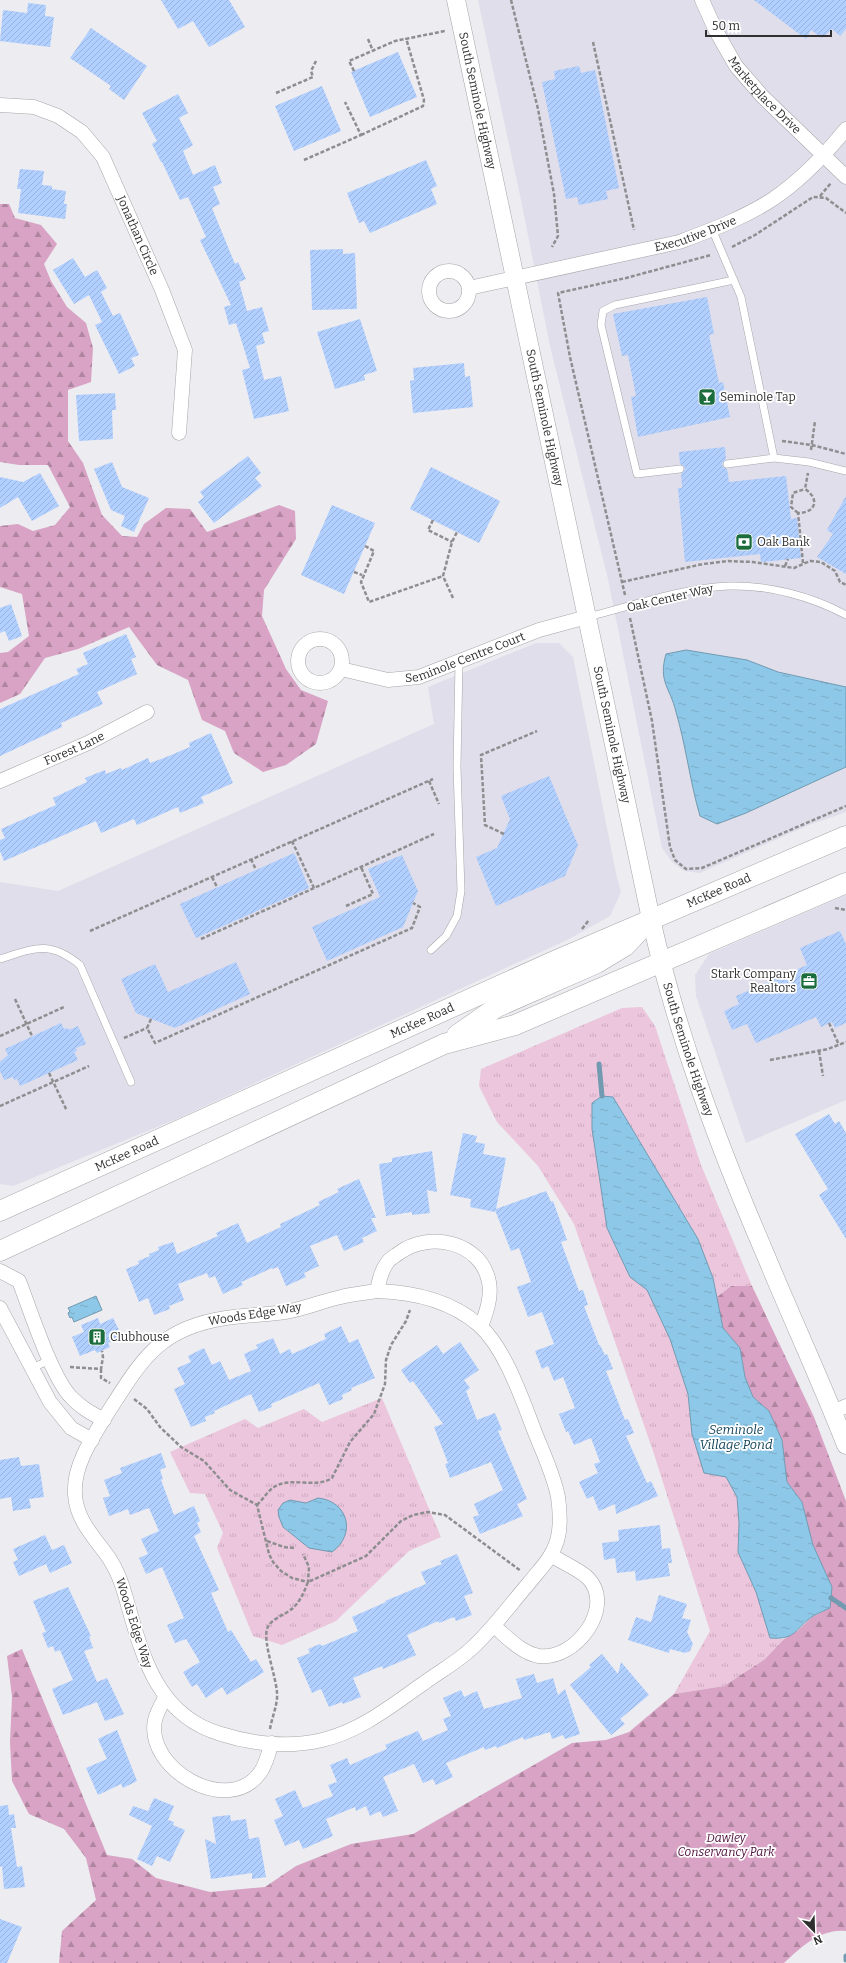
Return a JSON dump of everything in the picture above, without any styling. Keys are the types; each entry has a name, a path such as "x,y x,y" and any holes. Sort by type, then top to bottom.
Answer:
{"main road":[{"name":"McKee Road","path":"0,1211 552,962 846,836"},
{"path":"444,1044 515,1025 846,883"},
{"path":"0,1251 444,1044 497,1007 597,963 625,946 651,919"}],"street":[{"name":"South Seminole Highway","path":"456,0 660,962 704,1100 727,1162 840,1409 846,1445"},
{"name":"Marketplace Drive","path":"702,0 716,31 736,66 762,96 846,177"},
{"name":"Jonathan Circle","path":"0,105 34,108 58,116 82,132 103,157 162,290 185,350 179,433"},
{"name":"Executive Drive","path":"469,288 679,242 712,229 743,216 773,198 823,156 846,130"},
{"name":"Seminole Centre Court","path":"341,669 388,680 419,677 539,630 587,617"},
{"name":"Forest Lane","path":"0,781 88,742 147,712"},
{"path":"377,1291 379,1279 387,1261 408,1247 432,1241 450,1242 467,1250 482,1264 489,1282 488,1306 482,1327"},
{"path":"0,1271 19,1281 53,1366 70,1396 86,1410 104,1420"},
{"name":"Woods Edge Way","path":"377,1291 415,1295 441,1303 482,1327 497,1348 510,1371 554,1480 560,1518 559,1537 551,1555 494,1626 468,1652 370,1721 321,1741 296,1743 244,1741 214,1732 180,1714 166,1698 152,1675 140,1648 119,1575 111,1560 85,1527 76,1508 74,1493 76,1478 81,1462 92,1440 138,1365 155,1347 174,1333 199,1323 226,1318 288,1312 344,1296 377,1291"},
{"path":"0,1308 50,1402 71,1428 92,1440"},
{"path":"494,1626 525,1651 540,1656 557,1654 574,1645 583,1636 592,1624 596,1613 597,1603 594,1588 588,1578 551,1555"},
{"path":"166,1698 155,1720 154,1730 156,1741 163,1757 172,1769 182,1777 202,1786 222,1791 242,1787 259,1774 272,1743"}],"lane":[{"path":"712,229 741,298 774,458"},
{"path":"680,469 637,474 601,325 603,310 615,305 734,280"},
{"path":"727,464 774,458 810,462 846,471"},
{"name":"Oak Center Way","path":"587,617 664,598 705,589 728,586 753,587 784,592 813,601 846,615"},
{"path":"431,950 446,936 457,916 462,891 457,767 459,662"},
{"path":"0,959 34,948 52,948 67,954 80,965 132,1082"},
{"path":"32,1368 53,1366"}],"path":[{"path":"510,0 538,108 554,194 558,236 552,247"},
{"path":"354,71 349,61 395,41 462,28"},
{"path":"368,38 373,50"},
{"path":"304,160 423,106 424,100 406,38"},
{"path":"593,42 634,230"},
{"path":"276,93 313,77 311,71 316,61"},
{"path":"346,102 361,135"},
{"path":"558,293 570,357 625,596"},
{"path":"805,488 815,421"},
{"path":"770,440 812,445 846,454"},
{"path":"798,513 804,513 812,508 815,501 813,495 805,488"},
{"path":"803,563 798,513 792,507 791,499 793,493 805,488"},
{"path":"433,520 428,530 452,542"},
{"path":"453,598 443,576 452,542 457,532"},
{"path":"365,546 374,551 362,575 361,582 369,602 443,576"},
{"path":"785,566 788,559"},
{"path":"622,582 703,564 728,561 753,562 794,568 810,561 821,562 835,571 840,582 846,585"},
{"path":"354,572 362,575"},
{"path":"630,618 652,722 670,847 675,860 686,869 702,868 846,806"},
{"path":"504,834 485,825 481,755 538,731"},
{"path":"90,931 433,779"},
{"path":"429,781 439,804"},
{"path":"201,939 434,834"},
{"path":"292,841 314,888"},
{"path":"251,859 256,870"},
{"path":"346,906 373,894 361,867"},
{"path":"212,877 217,887"},
{"path":"147,1028 155,1043 412,928 420,907 413,903"},
{"path":"834,908 846,910"},
{"path":"15,999 32,1036"},
{"path":"0,1036 64,1007"},
{"path":"114,1042 147,1028 151,1019"},
{"path":"829,1023 839,1045"},
{"path":"770,1060 819,1051 846,1042"},
{"path":"819,1051 823,1076"},
{"path":"0,1106 89,1066"},
{"path":"49,1073 67,1111"},
{"path":"257,1505 275,1486 284,1482 321,1482 332,1478 350,1442 374,1414 384,1384 386,1360 391,1345 406,1321 415,1295"},
{"path":"53,1366 100,1369 103,1357 102,1351"},
{"path":"122,1390 148,1409 160,1427 181,1447 204,1460 230,1490 257,1505 269,1554 281,1570 292,1578 308,1582 366,1556 401,1521 413,1515 428,1512 445,1515 532,1579"},
{"path":"267,1541 284,1547 294,1548"},
{"path":"272,1743 271,1724 277,1694 273,1666 268,1648 267,1629 271,1623 292,1609 302,1598 308,1582 309,1567 303,1554"}],"shaded area":[{"path":"478,0 846,0 846,812 809,825 700,873 684,871 672,862 662,848 608,579 550,346 521,200"},
{"path":"536,643 559,643 573,657 621,892 610,916 569,939 179,1118 13,1186 0,1184 0,882 58,891 434,724 428,687"},
{"path":"846,895 846,1100 746,1143 696,996 695,975 709,954"}],"green space":[{"path":"0,204 9,204 15,218 41,225 57,244 44,264 51,281 67,307 86,323 93,348 91,382 68,390 68,441 83,463 102,515 122,536 137,537 144,524 166,508 190,509 207,532 279,505 295,511 296,539 264,590 262,616 286,669 301,690 328,701 316,744 286,765 263,772 234,753 225,731 202,720 188,680 157,665 129,627 78,649 45,658 20,694 0,703 0,653 8,652 29,636 22,594 0,587 0,526 18,524 33,531 55,525 70,507 48,465 19,465 0,462"},
{"path":"642,1007 655,1026 701,1165 752,1286 731,1286 717,1297 713,1278 698,1239 613,1097 592,1103 592,1129 607,1228 630,1277 647,1290 670,1339 688,1394 692,1434 726,1477 737,1497 739,1523 738,1552 756,1592 770,1638 784,1639 765,1659 724,1686 674,1694 710,1631 653,1451 574,1224 538,1166 497,1122 479,1086 481,1069 622,1008"},
{"name":"Dawley Conservancy Park","path":"731,1286 752,1286 814,1417 846,1501 846,1931 828,1932 812,1940 804,1945 784,1963 59,1963 62,1931 96,1900 86,1858 64,1829 29,1814 12,1781 10,1742 12,1697 7,1656 22,1649 107,1855 132,1859 156,1878 210,1892 265,1887 296,1866 351,1844 413,1834 572,1743 606,1740 629,1732 674,1694 724,1686 765,1659 784,1639 797,1631 812,1617 830,1608 832,1587 813,1545 802,1502 787,1482 782,1440 769,1411 753,1397 745,1377 740,1348 723,1328 717,1297"},
{"path":"382,1398 441,1537 409,1551 336,1621 282,1645 253,1636 217,1548 223,1533 205,1494 190,1493 170,1452 245,1419 258,1428 304,1409 322,1422","holes":["290,1500 306,1503 309,1548 283,1527"]}],"water":[{"path":"686,650 747,660 778,672 846,687 846,767 746,813 717,824 700,816 674,703 666,684 663,671 666,654"},
{"name":"Seminole Village Pond","path":"602,1096 613,1097 698,1239 713,1278 723,1328 740,1348 745,1377 753,1397 769,1411 782,1440 787,1482 802,1502 813,1545 832,1587 830,1608 813,1616 794,1633 785,1637 770,1638 756,1592 738,1552 739,1523 737,1497 726,1477 704,1473 692,1434 688,1394 670,1339 647,1290 630,1277 607,1228 592,1129 592,1103"},
{"path":"96,1296 102,1310 74,1322 72,1317 70,1318 68,1313 70,1311 68,1308"},
{"path":"318,1498 328,1500 336,1505 346,1519 345,1536 340,1545 332,1552 309,1548 283,1527 279,1517 278,1510 283,1503 290,1500 306,1503"}],"building":[{"path":"161,0 229,0 245,27 209,47 193,21 178,29"},
{"path":"754,0 846,0 846,29 840,36 832,29 822,38 811,30 806,39"},
{"path":"28,3 46,5 45,16 54,17 50,47 0,41 3,10 27,13"},
{"path":"91,28 147,66 124,100 109,89 111,86 70,58"},
{"path":"398,52 417,97 370,117 351,72"},
{"path":"579,66 581,73 595,70 619,188 606,191 608,199 579,205 577,197 566,199 542,82 555,79 554,71"},
{"path":"322,86 341,131 294,151 275,106"},
{"path":"178,94 188,113 179,118 193,145 183,151 193,175 215,165 222,183 213,187 220,204 212,208 235,264 238,262 246,279 239,282 247,311 262,307 269,331 262,333 265,343 256,346 264,380 281,376 289,411 254,419 242,370 250,368 236,323 229,325 224,307 231,305 200,240 206,237 188,197 180,200 152,144 157,141 142,113"},
{"path":"426,160 437,186 431,189 437,204 370,233 364,221 359,223 347,193"},
{"path":"20,169 44,171 42,185 52,186 52,189 66,191 64,204 67,204 65,219 18,213 21,189 17,189"},
{"path":"343,249 343,254 355,253 357,309 312,310 310,250"},
{"path":"73,258 85,277 97,270 107,288 101,292 113,316 120,313 139,355 131,358 135,366 119,374 95,325 102,322 89,295 74,304 53,270"},
{"path":"707,297 714,334 709,335 719,383 723,382 730,417 638,437 631,397 636,396 628,355 622,356 613,314"},
{"path":"360,319 377,371 364,375 365,380 335,389 317,332"},
{"path":"464,363 465,377 470,376 473,407 413,413 410,381 414,380 413,368"},
{"path":"115,393 116,410 112,410 113,439 79,441 76,395"},
{"path":"725,447 726,459 722,464 723,467 727,469 729,482 786,476 791,519 797,518 801,558 761,562 760,554 685,562 678,488 682,488 681,474 685,469 684,466 680,464 679,452"},
{"path":"248,456 261,473 255,478 262,486 214,523 198,502 204,497 200,492"},
{"path":"112,462 122,487 149,498 134,532 121,526 125,516 111,510 94,469"},
{"path":"431,467 500,501 479,543 410,509"},
{"path":"40,473 59,506 32,521 18,497 0,508 0,477 23,482"},
{"path":"846,496 846,574 817,557 833,534 827,530"},
{"path":"332,505 375,523 344,594 301,575"},
{"path":"11,604 22,636 9,641 5,631 0,633 0,608"},
{"path":"126,634 136,657 131,659 137,674 97,692 103,704 61,723 62,727 0,756 0,709 79,674 76,669 88,664 83,653"},
{"path":"211,733 233,783 201,797 204,803 180,813 178,807 137,825 134,819 101,833 96,821 4,861 0,851 0,840 5,838 1,829 56,805 53,798 87,782 85,778 105,770 106,774 121,768 122,770 148,758 150,763 164,758 190,747 189,743"},
{"path":"549,776 578,845 565,876 496,906 476,857 497,848 510,819 501,796"},
{"path":"294,853 309,888 196,938 180,904"},
{"path":"402,855 418,891 403,927 327,961 312,927 380,897 368,869"},
{"name":"Stark Company Realtors","path":"840,931 846,944 846,1023 835,1028 832,1022 821,1027 816,1017 756,1043 747,1024 732,1030 724,1011 739,1004 736,996 807,965 800,948"},
{"path":"236,962 250,994 175,1028 136,1013 121,979 155,964 168,992"},
{"path":"61,1023 64,1029 67,1028 69,1030 78,1026 86,1044 76,1048 77,1051 74,1052 78,1060 20,1086 17,1079 14,1080 13,1077 4,1080 0,1071 0,1062 8,1055 5,1049"},
{"path":"829,1114 835,1124 839,1121 846,1133 846,1239 819,1195 828,1189 795,1134"},
{"path":"463,1133 477,1136 475,1142 485,1144 483,1154 506,1158 496,1209 546,1191 551,1202 553,1201 567,1240 561,1242 579,1291 583,1290 588,1305 584,1306 599,1345 605,1355 607,1354 613,1369 606,1371 625,1420 628,1419 634,1433 626,1436 647,1483 651,1481 658,1496 616,1514 615,1504 599,1511 593,1496 587,1499 579,1482 598,1473 594,1464 600,1462 591,1438 574,1445 568,1431 566,1432 559,1414 575,1408 563,1377 554,1381 548,1366 542,1369 535,1351 554,1344 542,1312 528,1317 517,1287 531,1282 519,1248 511,1251 495,1210 495,1212 470,1207 471,1199 450,1195"},
{"path":"432,1151 437,1192 427,1190 430,1213 412,1215 412,1212 386,1216 379,1164 392,1162 392,1158"},
{"path":"359,1179 376,1218 371,1218 377,1231 362,1238 364,1242 344,1251 337,1235 310,1246 319,1266 304,1273 306,1277 286,1286 278,1267 272,1268 241,1282 243,1285 223,1294 215,1276 209,1278 207,1273 178,1284 184,1300 169,1306 170,1309 154,1315 148,1298 139,1302 126,1269 139,1264 138,1261 159,1250 158,1247 173,1242 177,1254 218,1236 216,1233 238,1223 247,1243 281,1227 280,1224 320,1205 318,1202 339,1192 337,1189"},
{"name":"Clubhouse","path":"98,1318 100,1324 113,1318 122,1336 108,1343 110,1347 97,1353 95,1350 80,1356 72,1337 84,1332 81,1325"},
{"path":"341,1326 349,1343 358,1339 375,1378 351,1388 352,1390 342,1395 343,1399 329,1405 319,1383 271,1404 272,1407 259,1412 251,1394 214,1411 215,1413 205,1417 206,1421 191,1427 174,1389 185,1384 177,1368 191,1362 188,1356 204,1348 212,1365 220,1361 229,1380 251,1371 244,1354 258,1348 256,1345 273,1338 280,1354 290,1349 292,1354 326,1339 324,1334"},
{"path":"460,1342 479,1370 464,1380 470,1388 466,1391 477,1420 495,1413 502,1430 498,1431 527,1499 517,1504 523,1516 480,1534 473,1517 479,1515 474,1504 503,1490 491,1462 450,1478 445,1464 448,1463 434,1427 443,1424 413,1381 410,1383 401,1370 437,1345 443,1354"},
{"path":"161,1453 166,1467 160,1470 163,1479 161,1480 174,1515 194,1506 200,1521 197,1523 201,1532 194,1536 219,1590 211,1593 228,1632 231,1630 251,1662 256,1659 264,1672 227,1695 222,1687 206,1698 197,1684 192,1687 183,1672 200,1662 186,1639 175,1643 167,1625 184,1618 162,1567 146,1574 139,1558 148,1554 141,1539 159,1531 149,1508 130,1515 128,1509 109,1516 103,1498 110,1496 104,1480 122,1473 120,1468"},
{"path":"19,1457 21,1466 39,1464 44,1497 29,1499 31,1508 13,1511 11,1497 0,1499 0,1460"},
{"path":"660,1525 662,1549 670,1548 672,1563 668,1563 670,1576 636,1581 635,1571 617,1573 615,1558 604,1560 602,1543 619,1541 618,1530"},
{"path":"45,1535 52,1550 64,1545 72,1563 50,1573 46,1564 19,1576 13,1562 18,1560 13,1549"},
{"path":"457,1554 473,1593 464,1596 472,1615 456,1621 454,1617 439,1623 438,1621 407,1635 416,1655 383,1669 382,1666 353,1678 361,1697 343,1704 342,1702 329,1707 321,1689 312,1693 297,1658 310,1653 308,1649 320,1644 322,1646 358,1631 352,1617 426,1584 421,1572 442,1564 440,1561"},
{"path":"68,1587 91,1636 89,1637 93,1648 84,1651 97,1682 107,1678 124,1714 105,1721 97,1702 63,1715 52,1689 73,1680 60,1650 55,1652 53,1646 48,1648 42,1633 46,1632 33,1601"},
{"path":"659,1595 687,1604 682,1618 691,1620 687,1632 693,1644 690,1651 685,1653 670,1649 669,1653 628,1640 636,1617 651,1622"},
{"path":"602,1654 618,1674 621,1662 649,1695 620,1719 625,1724 611,1735 570,1685 591,1667 589,1665"},
{"path":"534,1674 537,1683 553,1678 558,1695 565,1689 580,1734 565,1739 563,1735 552,1739 550,1732 524,1740 523,1737 497,1748 496,1746 485,1750 484,1747 446,1763 453,1777 436,1785 433,1779 423,1783 414,1764 383,1777 398,1811 383,1817 380,1811 370,1816 366,1806 356,1811 355,1807 326,1819 333,1836 303,1849 299,1840 285,1846 274,1820 283,1816 275,1799 295,1790 303,1808 333,1796 328,1785 337,1782 330,1765 347,1758 350,1765 387,1749 385,1745 418,1731 423,1741 448,1730 443,1719 451,1716 443,1698 461,1690 464,1697 477,1691 484,1709 522,1698 516,1679"},
{"path":"117,1730 137,1781 123,1788 121,1784 98,1795 86,1768 107,1759 98,1739"},
{"path":"154,1798 174,1806 168,1820 174,1822 173,1825 185,1830 170,1862 157,1856 152,1866 137,1859 152,1826 129,1815 133,1806 148,1811"},
{"path":"8,1805 9,1815 14,1814 16,1828 11,1828 17,1867 22,1866 25,1887 4,1889 2,1866 0,1867 0,1806"},
{"path":"230,1815 231,1821 246,1819 249,1839 259,1837 266,1877 252,1879 252,1873 211,1879 205,1839 216,1844 212,1817"},
{"path":"0,1919 22,1927 7,1963 0,1963"}],"waterway":[{"path":"599,1064 602,1096"},
{"path":"831,1598 846,1608"}],"place":[{"name":"Seminole Tap","path":"707,397"},
{"name":"Oak Bank","path":"744,542"},
{"name":"Stark Company Realtors","path":"809,981"},
{"name":"Clubhouse","path":"97,1337"}]}
